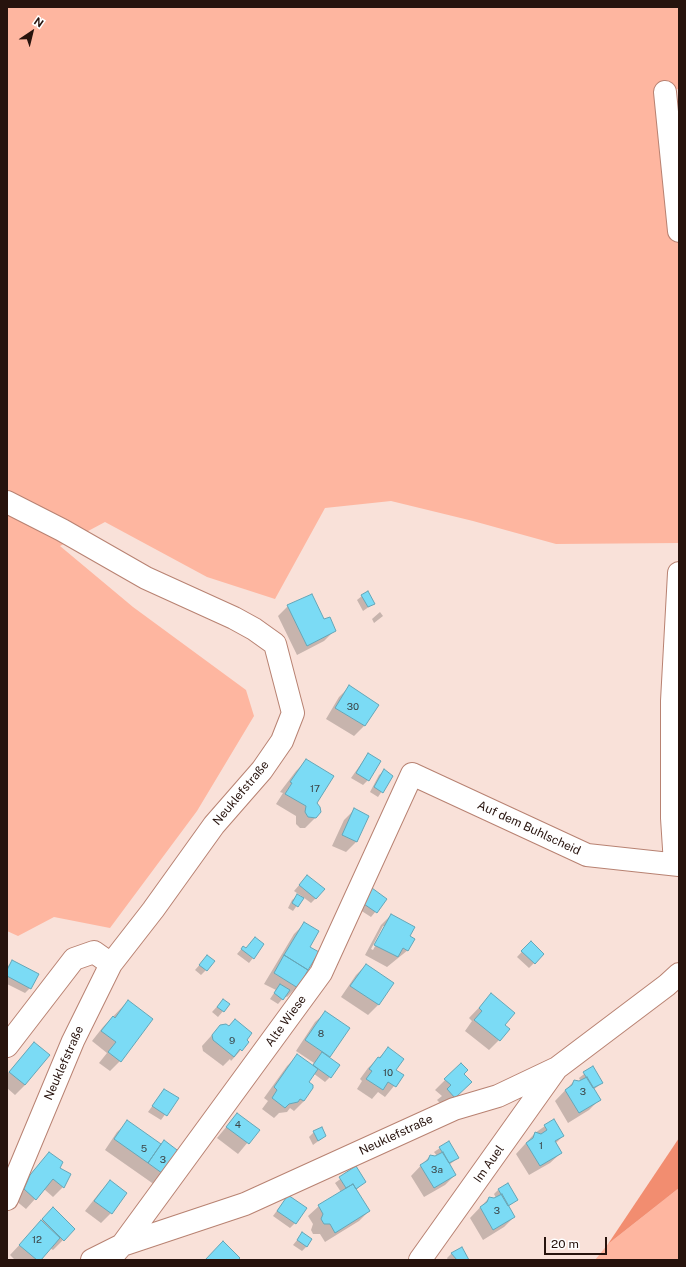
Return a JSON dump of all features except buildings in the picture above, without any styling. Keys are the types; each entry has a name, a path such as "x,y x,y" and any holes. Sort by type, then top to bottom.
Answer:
{"street":[{"path":"665,92 679,231"},
{"name":"Neuklefstraße","path":"7,502 62,530 146,578 234,618 254,629 275,644 293,713 282,741 262,770 214,825 153,910 111,964 73,1041 7,1199"},
{"name":"Auf dem Buhlscheid","path":"412,774 587,856 677,865 672,818 672,701 679,573"},
{"name":"Alte Wiese","path":"115,1253 321,972 412,774"},
{"path":"7,1046 74,959 94,952 111,964"},
{"name":"Neuklefstraße","path":"92,1260 115,1253 245,1204 454,1108 498,1096 557,1068 667,985 679,974"},
{"name":"Im Auel","path":"420,1260 557,1068"}],"shaded area":[{"path":"7,7 679,7 679,89 671,90 679,149 679,543 556,544 473,521 391,501 325,508 275,599 207,577 105,522 60,546 133,607 246,690 254,716 197,811 110,928 54,917 18,936 7,931"},
{"path":"679,1138 679,1188 608,1244"},
{"path":"679,1188 679,1260 595,1260 608,1244"}]}
